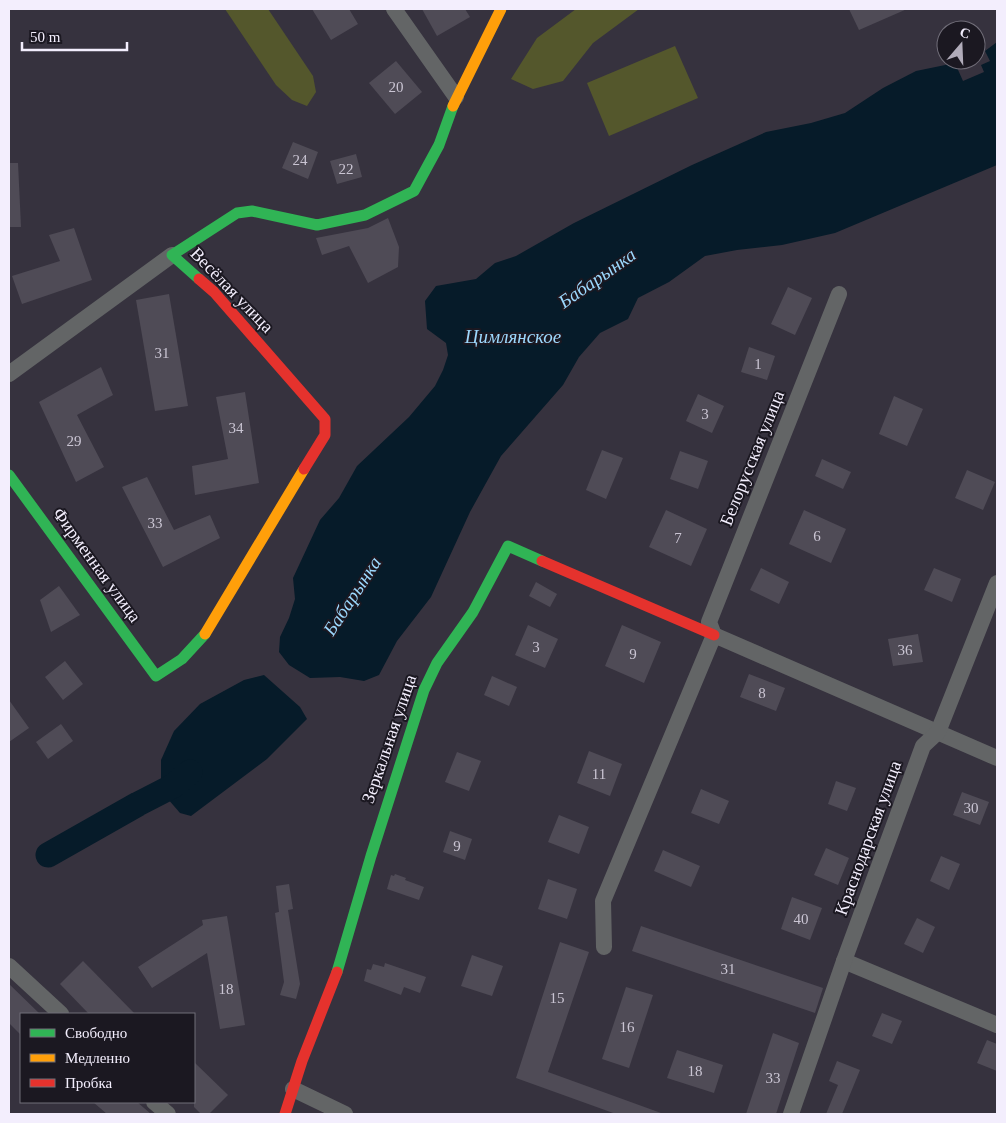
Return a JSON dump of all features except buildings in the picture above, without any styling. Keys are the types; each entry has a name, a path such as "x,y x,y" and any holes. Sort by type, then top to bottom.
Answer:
{"street":[{"path":"394,9 456,97"},
{"name":"Весёлая улица","path":"156,676 182,658 206,632 325,434 325,419 314,406 214,292 172,255 237,214 252,211 317,224 365,215 414,191 439,145 456,97 501,9"},
{"path":"9,374 172,255"},
{"name":"Белорусская улица","path":"604,947 603,901 714,635 709,622 839,294"},
{"name":"Фирменная улица","path":"9,475 156,676"},
{"name":"Зеркальная улица","path":"285,1114 302,1061 337,971 371,856 424,690 437,663 473,612 508,546 714,635"},
{"name":"Краснодарская улица","path":"791,1114 844,961 923,746 938,732 997,583"},
{"path":"714,635 997,758"},
{"path":"844,961 997,1025"},
{"path":"9,966 60,1013"},
{"path":"293,1089 346,1114"},
{"path":"155,1103 168,1114"}],"green space":[{"path":"225,9 268,9 313,76 316,92 307,106 292,100 276,85"},
{"path":"576,9 639,9 593,43 563,81 533,89 511,79 537,38"},
{"path":"675,46 698,98 609,136 587,83"}],"water":[{"name":"Цимлянское","path":"997,42 997,165 835,233 782,245 705,256 669,282 638,298 628,319 600,333 579,357 563,385 501,456 470,512 431,597 397,641 379,675 364,681 340,677 310,678 289,665 279,652 280,637 295,599 293,578 320,520 339,498 357,466 409,417 435,386 443,370 448,355 446,343 427,329 425,301 436,286 476,279 495,263 516,256 574,223 692,165 766,132 811,123 845,113 883,88 916,71 936,67 936,70 958,70 963,81 984,72 983,70 986,70 986,63 990,61 986,50"},
{"path":"264,675 300,707 307,719 267,759 191,816 180,813 161,791 161,760 174,731 200,704 244,680"}],"waterway":[{"name":"Бабарынка","path":"48,855 173,786 190,772"}],"traffic: fast":[{"path":"199,279 172,255 237,213 252,211 317,225 365,215 414,191 439,145 453,106"},
{"path":"9,475 156,676 182,659 205,634"},
{"path":"337,972 371,856 424,690 437,663 473,612 508,546 542,561"}],"traffic: slow":[{"path":"453,106 501,9"},
{"path":"205,634 304,469"}],"traffic: jam":[{"path":"199,279 214,292 325,419 325,435 304,469"},
{"path":"542,561 714,635"},
{"path":"285,1114 302,1061 337,972"}]}
